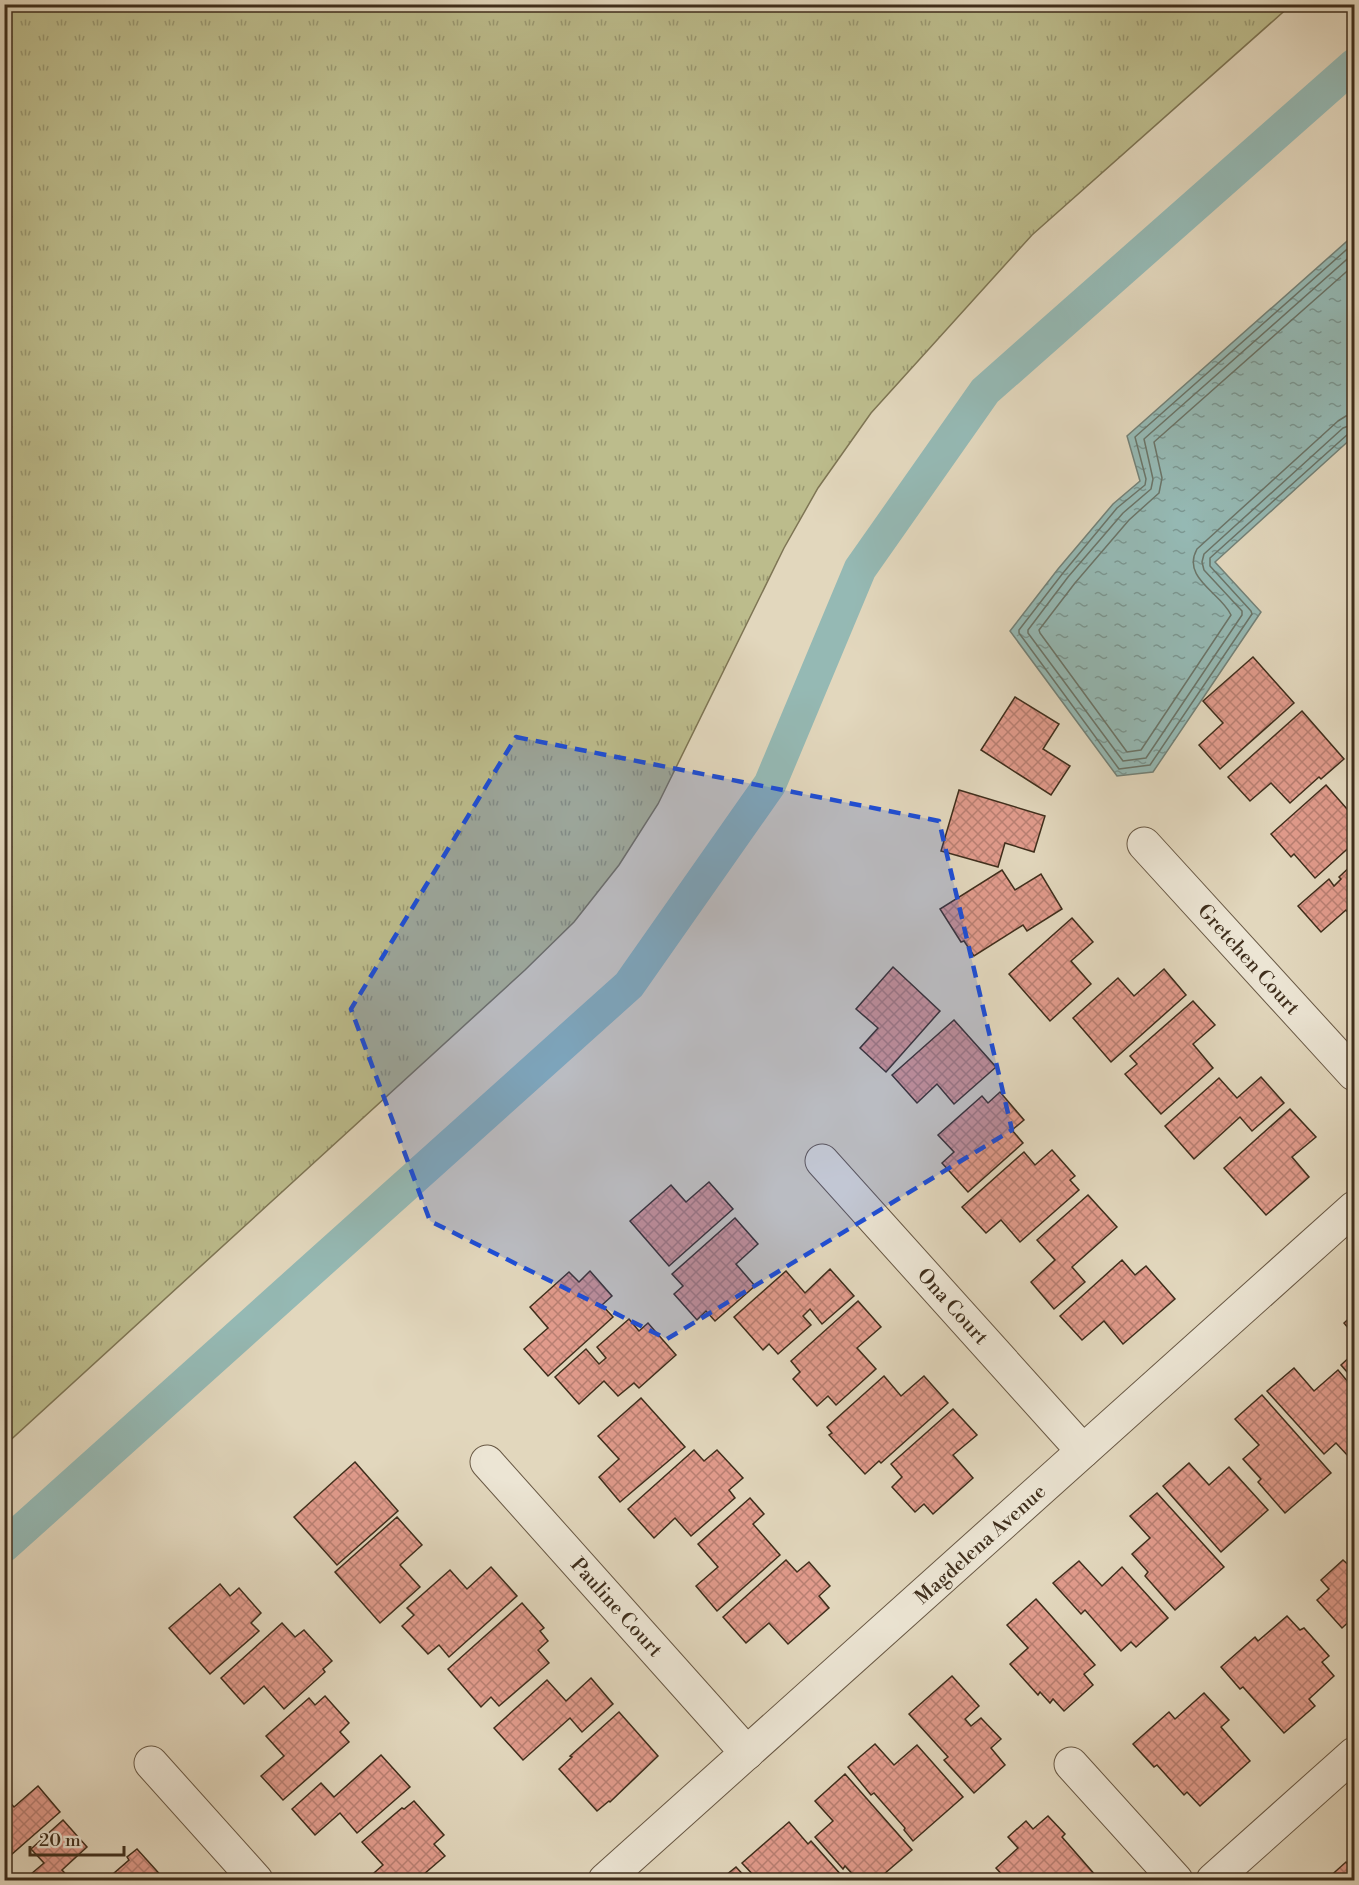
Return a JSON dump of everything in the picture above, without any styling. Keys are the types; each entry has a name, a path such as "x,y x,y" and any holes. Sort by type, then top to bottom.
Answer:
{"street":[{"name":"Gretchen Court","path":"1144,844 1354,1074"},
{"name":"Ona Court","path":"822,1161 1083,1451"},
{"name":"Magdelena Avenue","path":"605,1881 1354,1208"},
{"name":"Pauline Court","path":"487,1462 747,1753"},
{"path":"1213,1881 1354,1754"},
{"path":"151,1763 256,1881"},
{"path":"1071,1764 1176,1881"}],"highlighted area":[{"path":"516,737 939,821 1012,1130 667,1339 430,1221 351,1009"}],"green space":[{"path":"5,4 1291,5 1032,235 871,413 818,488 784,548 658,804 619,865 574,922 525,970 5,1445"}],"water":[{"path":"1354,235 1354,436 1215,562 1261,612 1153,772 1117,776 1010,631 1113,504 1140,481 1127,436"}],"building":[{"path":"1253,657 1294,703 1220,769 1199,745 1223,723 1203,701"},
{"path":"1015,697 1059,724 1043,749 1070,766 1051,795 981,750"},
{"path":"1302,711 1344,759 1321,779 1319,777 1290,803 1271,783 1250,801 1228,777"},
{"path":"1326,785 1354,817 1354,843 1315,878 1294,854 1291,857 1271,834"},
{"path":"959,790 1045,816 1034,852 1005,843 998,867 941,851"},
{"path":"1354,863 1354,920 1346,910 1321,932 1298,906 1329,879 1334,886 1341,879 1339,877"},
{"path":"1002,870 1015,890 1041,874 1062,909 1027,931 1023,925 974,956 964,941 961,942 940,909"},
{"path":"1072,918 1093,942 1071,961 1091,984 1050,1021 1009,974"},
{"path":"893,967 940,1011 886,1072 860,1048 878,1028 856,1009"},
{"path":"1164,969 1186,995 1111,1062 1073,1018 1118,978 1134,996"},
{"path":"1193,1001 1215,1025 1193,1044 1213,1068 1161,1114 1125,1074 1137,1064 1130,1056"},
{"path":"954,1020 996,1067 954,1104 937,1084 917,1103 892,1075"},
{"path":"1261,1077 1284,1103 1252,1131 1240,1117 1194,1159 1165,1126 1219,1078 1237,1098"},
{"path":"1000,1092 1024,1120 1012,1130 1023,1143 968,1192 942,1163 954,1152 938,1135 982,1096 988,1103"},
{"path":"1290,1109 1316,1137 1292,1157 1309,1177 1266,1215 1224,1168"},
{"path":"1052,1150 1075,1176 1070,1180 1079,1190 1020,1242 1001,1220 986,1233 962,1207 1024,1152 1035,1165"},
{"path":"709,1182 733,1209 669,1266 630,1221 671,1185 686,1202"},
{"path":"1088,1195 1117,1227 1072,1267 1085,1282 1054,1309 1031,1282 1055,1260 1037,1240"},
{"path":"735,1218 758,1244 736,1264 755,1286 715,1321 706,1311 697,1320 674,1294 683,1286 672,1274"},
{"path":"1122,1260 1135,1275 1146,1266 1175,1299 1123,1344 1104,1321 1082,1340 1060,1316"},
{"path":"830,1269 854,1296 822,1324 810,1309 803,1316 811,1325 778,1354 769,1344 763,1350 734,1317 786,1271 805,1293"},
{"path":"590,1271 612,1296 602,1305 613,1317 548,1376 524,1349 548,1328 530,1307 569,1272 579,1282"},
{"path":"858,1301 881,1327 857,1348 876,1369 836,1405 828,1396 817,1406 793,1379 800,1372 791,1361"},
{"path":"1354,1314 1354,1335 1344,1323"},
{"path":"629,1319 639,1331 648,1323 676,1355 639,1388 634,1383 618,1396 604,1381 579,1404 555,1377 586,1349 599,1364 606,1358 597,1347"},
{"path":"1354,1353 1354,1380 1341,1365"},
{"path":"1294,1368 1314,1391 1338,1370 1354,1389 1354,1450 1348,1456 1336,1443 1324,1454 1267,1391"},
{"path":"884,1376 901,1396 924,1376 948,1403 881,1463 879,1461 865,1474 829,1435 832,1433 827,1427"},
{"path":"1262,1395 1331,1473 1285,1513 1258,1482 1261,1479 1243,1459 1259,1445 1235,1419"},
{"path":"641,1398 685,1447 620,1502 599,1477 619,1459 598,1436"},
{"path":"953,1409 977,1435 953,1455 973,1478 933,1514 924,1504 915,1512 892,1487 902,1477 891,1464"},
{"path":"694,1450 704,1461 717,1450 743,1478 729,1490 735,1498 691,1536 675,1518 654,1538 628,1509"},
{"path":"355,1462 398,1511 337,1565 294,1517"},
{"path":"1189,1463 1209,1485 1229,1467 1268,1510 1221,1552 1163,1486"},
{"path":"1157,1493 1224,1567 1175,1610 1145,1576 1148,1572 1132,1554 1150,1538 1130,1516"},
{"path":"750,1498 764,1514 753,1524 780,1555 717,1611 696,1586 718,1567 698,1544"},
{"path":"397,1517 422,1545 400,1565 420,1587 380,1623 335,1572"},
{"path":"786,1560 797,1572 809,1562 830,1586 819,1596 829,1608 788,1644 769,1623 746,1643 723,1617"},
{"path":"1343,1560 1354,1570 1354,1617 1342,1628 1317,1600 1329,1589 1321,1580"},
{"path":"1079,1561 1102,1586 1122,1567 1168,1618 1136,1647 1131,1642 1121,1651 1085,1610 1081,1614 1053,1583"},
{"path":"491,1567 517,1596 449,1657 439,1645 428,1654 402,1626 414,1615 407,1608 450,1570 467,1589"},
{"path":"220,1584 230,1596 239,1588 261,1613 251,1623 259,1631 210,1674 169,1628"},
{"path":"1036,1599 1095,1665 1084,1674 1093,1685 1064,1711 1053,1699 1050,1703 1040,1692 1038,1695 1010,1664 1028,1648 1007,1625"},
{"path":"522,1603 544,1628 540,1631 548,1641 538,1650 549,1663 499,1706 491,1697 481,1707 448,1669"},
{"path":"1287,1616 1300,1630 1304,1628 1329,1656 1322,1662 1334,1676 1309,1699 1315,1706 1284,1733 1243,1687 1240,1689 1221,1667 1255,1637 1258,1641"},
{"path":"282,1623 295,1637 304,1630 332,1661 323,1669 325,1672 284,1709 264,1686 244,1704 221,1678"},
{"path":"952,1676 979,1706 965,1719 971,1726 981,1718 1001,1739 991,1748 1005,1765 974,1793 944,1760 948,1757 909,1714"},
{"path":"591,1678 613,1704 582,1732 570,1718 523,1760 494,1728 547,1680 566,1701"},
{"path":"1204,1693 1229,1720 1221,1727 1250,1761 1200,1806 1187,1792 1184,1795 1157,1765 1154,1767 1133,1744 1169,1712 1175,1719"},
{"path":"325,1696 349,1723 340,1732 349,1742 283,1800 261,1776 284,1756 266,1736 309,1698 315,1705"},
{"path":"619,1712 658,1756 610,1802 597,1811 559,1769 572,1757 570,1756"},
{"path":"875,1744 894,1765 917,1745 963,1797 913,1841 904,1830 905,1828 874,1793 871,1795 848,1767"},
{"path":"381,1755 410,1787 357,1833 340,1813 315,1835 292,1809 321,1783 334,1797"},
{"path":"845,1774 912,1850 877,1880 858,1880 845,1866 843,1869 815,1837 833,1821 815,1801"},
{"path":"38,1786 60,1812 4,1861 4,1796 14,1807"},
{"path":"414,1801 444,1835 434,1844 445,1856 417,1880 366,1880 383,1865 362,1842 402,1808 404,1809"},
{"path":"1048,1816 1065,1834 1062,1837 1096,1876 1091,1880 1007,1880 996,1868 1018,1848 1008,1837 1026,1821 1033,1829"},
{"path":"63,1820 87,1847 62,1870 71,1880 24,1880 44,1863 31,1849"},
{"path":"789,1822 808,1844 811,1841 842,1876 837,1880 758,1880 742,1863"},
{"path":"137,1849 165,1880 106,1880 129,1860 127,1857"},
{"path":"1346,1862 1354,1872 1354,1880 1326,1880"},
{"path":"736,1867 748,1880 720,1880"}],"waterway":[{"path":"4,1546 629,985 770,784 860,569 985,391 1354,65"}]}
